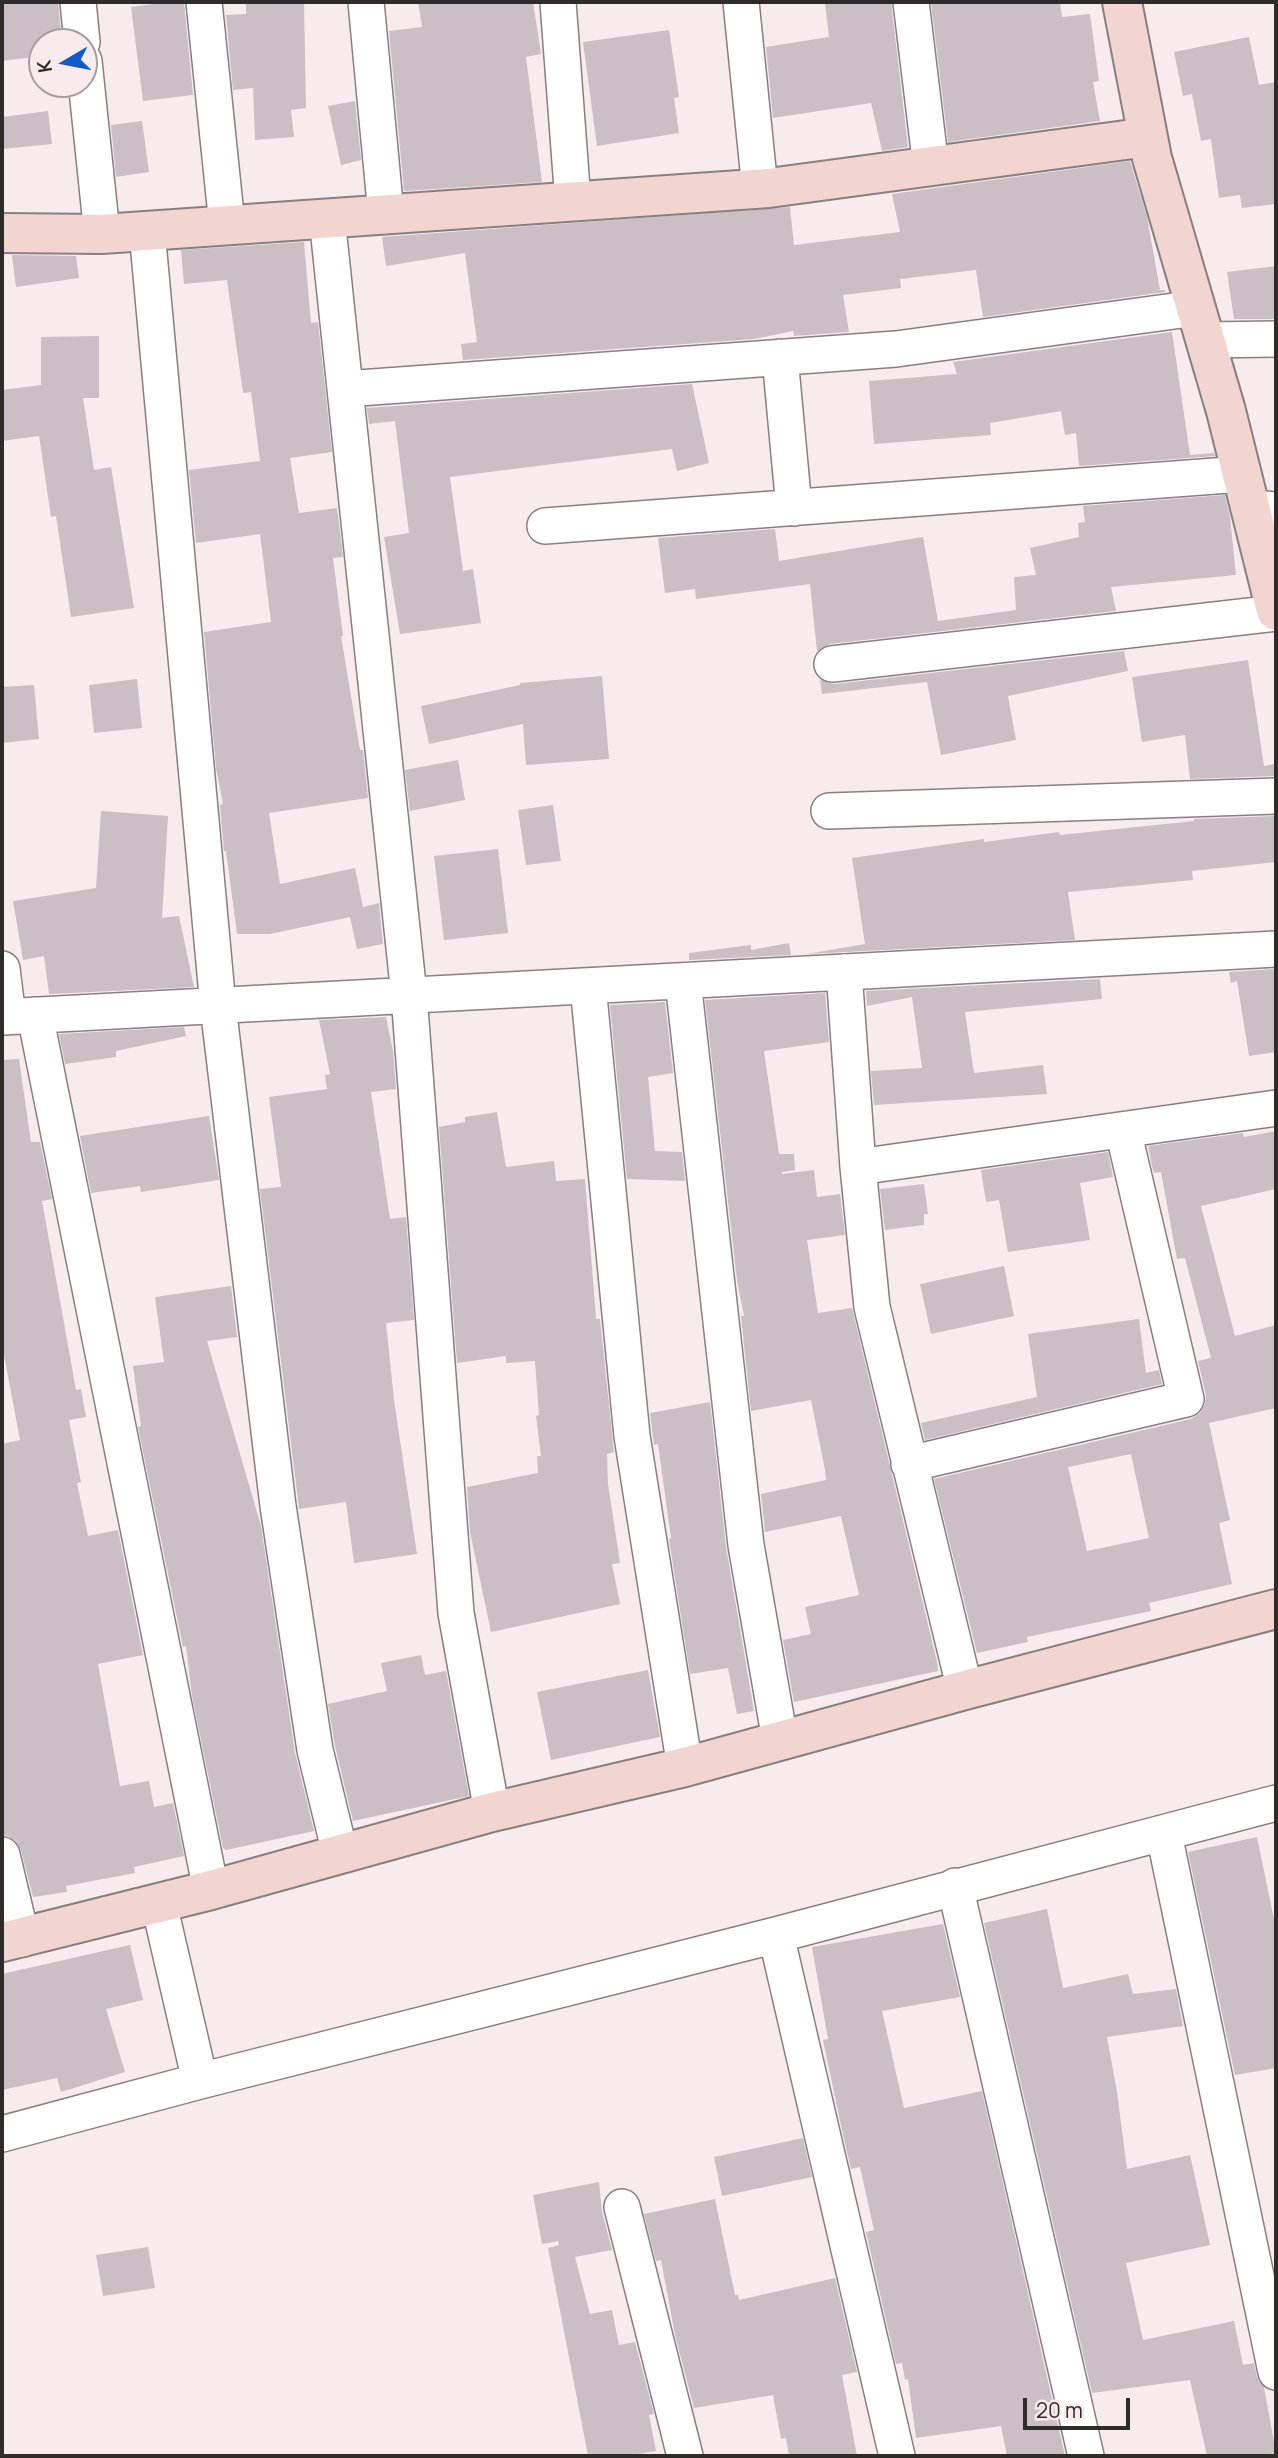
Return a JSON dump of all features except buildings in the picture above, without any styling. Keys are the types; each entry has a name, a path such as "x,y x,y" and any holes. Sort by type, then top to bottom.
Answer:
{"main road":[{"path":"1122,2 1152,158 1201,324 1257,497 1276,612"},
{"path":"2,233 102,234 760,189 1148,137"},
{"path":"12,1941 159,1904 492,1812 685,1767 1276,1609"}],"street":[{"path":"78,2 81,28"},
{"path":"204,2 227,225"},
{"path":"366,2 386,214"},
{"path":"558,2 573,202"},
{"path":"741,2 760,189"},
{"path":"911,2 931,167"},
{"path":"88,98 102,234"},
{"path":"327,218 409,996 456,1613 492,1812"},
{"path":"147,231 218,1006 278,1506 315,1750 340,1853"},
{"path":"345,388 895,349 1201,324 1276,339"},
{"path":"780,357 794,508"},
{"path":"545,526 794,508 1257,497"},
{"path":"832,664 1276,612"},
{"path":"829,811 1276,796"},
{"path":"15,1016 1276,949"},
{"path":"2,969 15,1016 211,1890"},
{"path":"844,972 858,1167 872,1307 965,1690"},
{"path":"683,981 746,1545 780,1740"},
{"path":"588,986 632,1436 685,1767"},
{"path":"858,1167 1276,1108"},
{"path":"909,1464 1186,1399 1123,1130"},
{"path":"2,2134 1276,1803"},
{"path":"1164,1834 1276,2372"},
{"path":"2,1855 12,1941"},
{"path":"955,1886 1086,2456"},
{"path":"159,1904 200,2081"},
{"path":"776,1935 897,2456"},
{"path":"622,2207 685,2456"}]}
